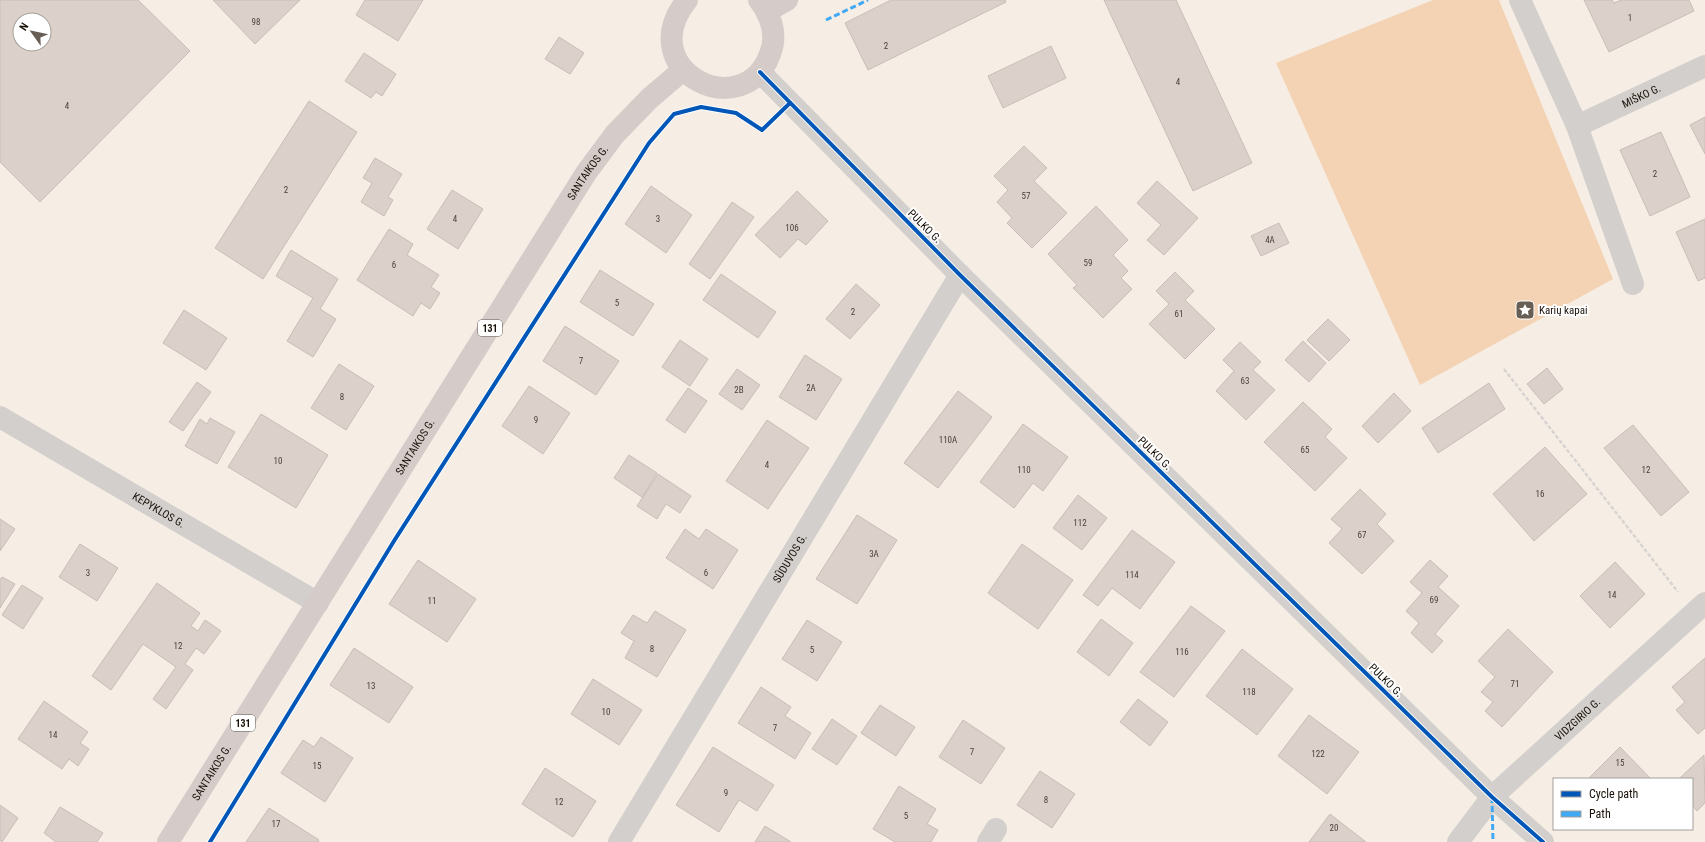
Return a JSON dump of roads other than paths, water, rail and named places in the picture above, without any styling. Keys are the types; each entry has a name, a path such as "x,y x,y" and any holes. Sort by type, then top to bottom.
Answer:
{"main road":[{"path":"687,0 678,11 673,26 672,41 675,56 683,70 694,79 707,86 721,88 736,87 749,81 760,72 768,61 772,48 773,29 763,5 787,0"},
{"name":"SANTAIKOS G.","path":"168,842 586,173 615,134 650,98 683,70"}],"street":[{"path":"1520,0 1577,126 1633,284"},
{"name":"MIŠKO G.","path":"1577,126 1705,66"},
{"name":"PULKO G.","path":"760,72 960,275 1492,797 1543,842"},
{"name":"SŪDUVOS G.","path":"619,842 960,275"},
{"name":"KEPYKLOS G.","path":"0,417 318,603"},
{"name":"VIDZGIRIO G.","path":"1458,842 1492,797 1700,608"}],"place":[{"name":"Karių kapai","path":"1525,310"}]}
